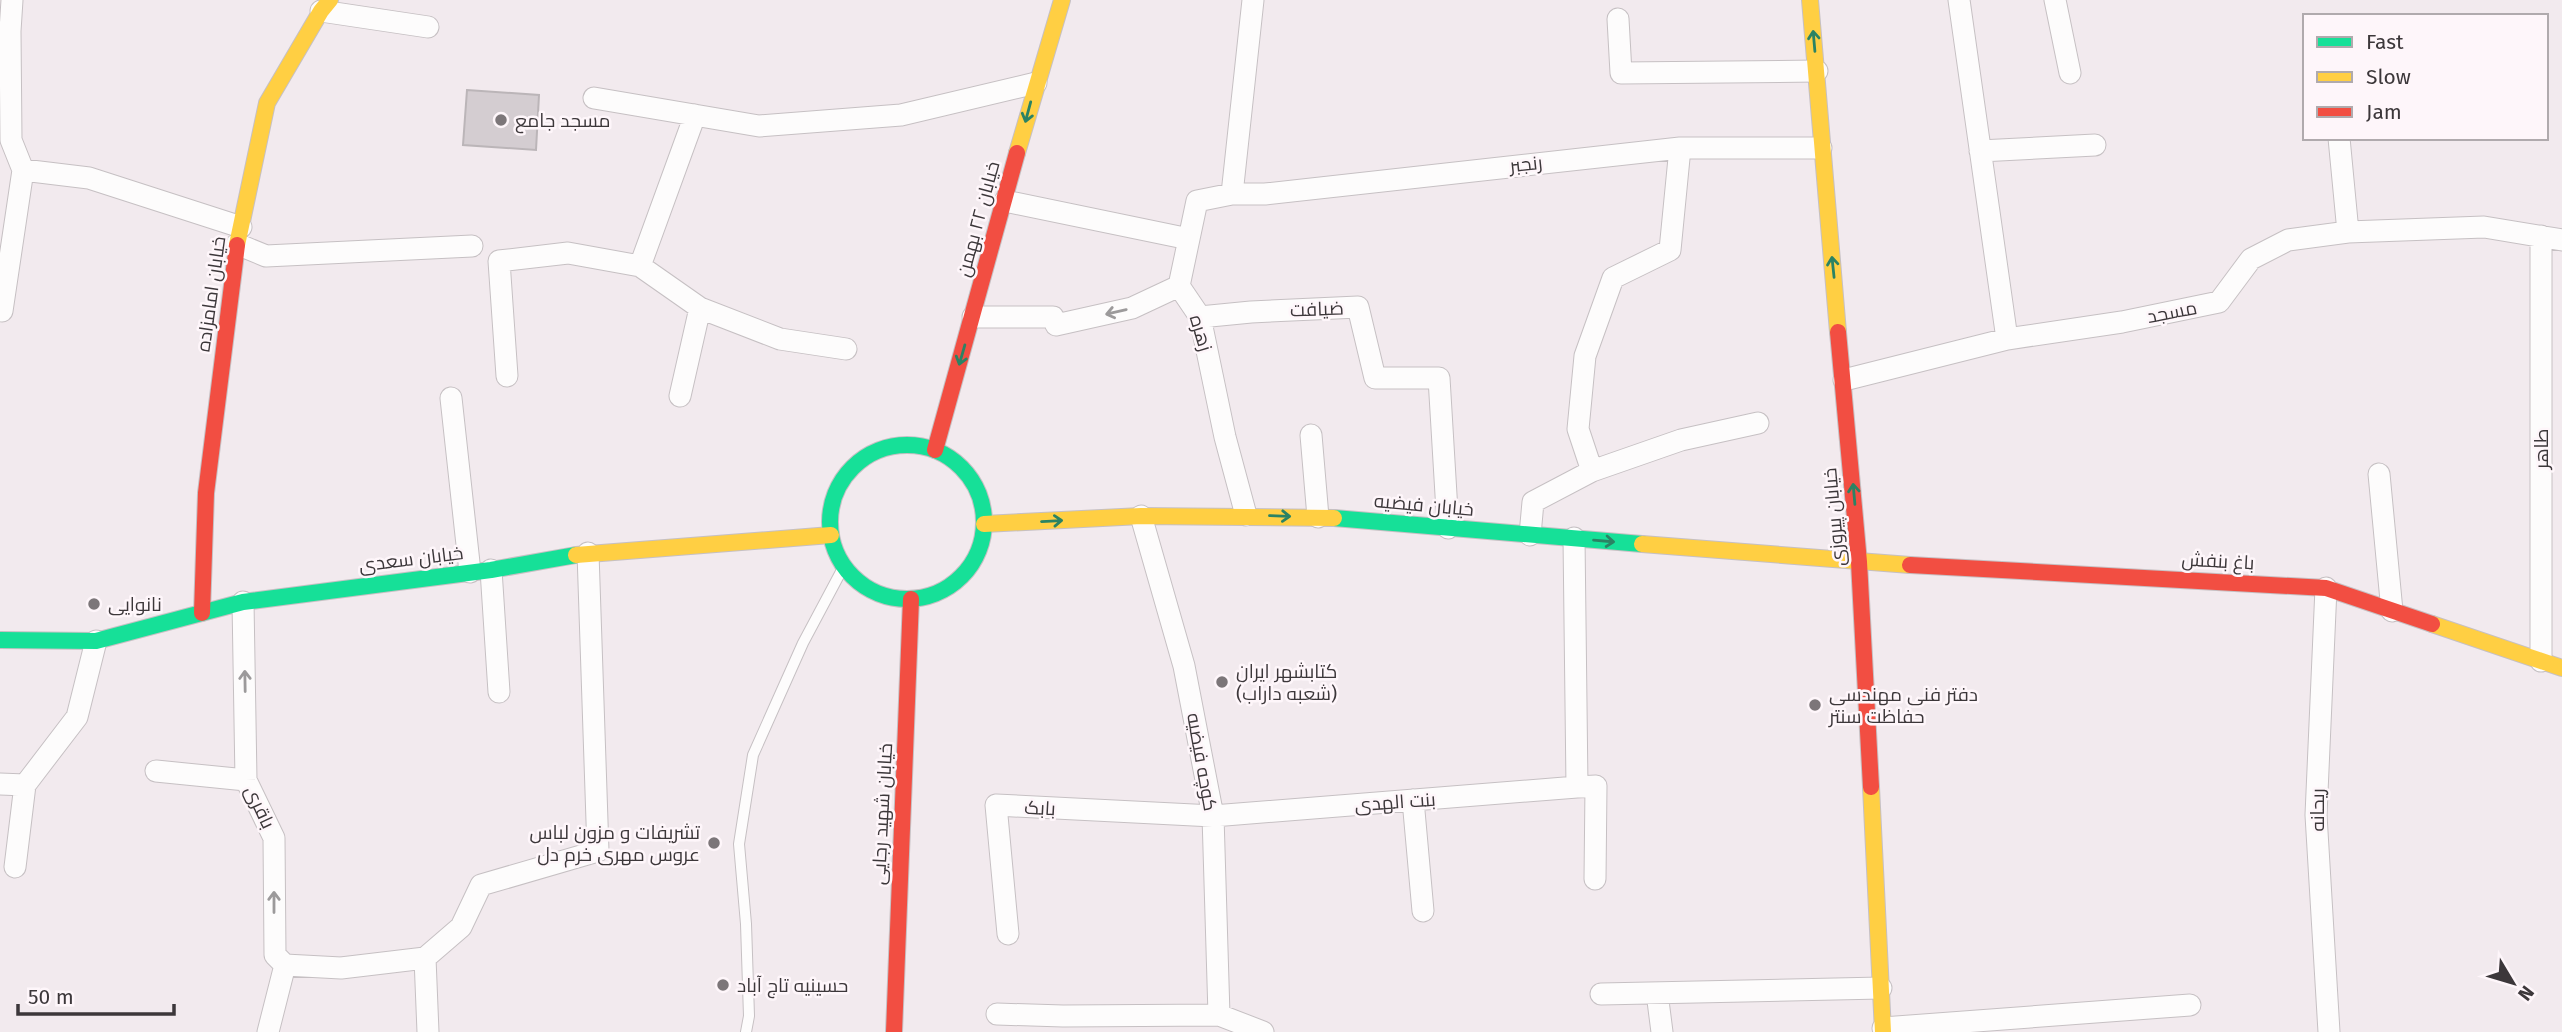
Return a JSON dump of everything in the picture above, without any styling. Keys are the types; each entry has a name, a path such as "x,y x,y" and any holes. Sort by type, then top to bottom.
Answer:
{"main road":[{"name":"خیابان ۲۲ بهمن","path":"935,450 1036,83 1062,0"},
{"name":"خیابان پیروزی","path":"1810,0 1821,148 1860,562 1883,1030"},
{"name":"خیابان امامزاده","path":"202,614 206,493 239,236 267,103 326,6"},
{"path":"912,444 935,450 952,459 966,472 976,487 984,524 980,547 969,567 953,583 933,594 911,599 880,594 866,587 844,566 835,551 831,535 831,511 837,489 850,470 868,455 890,446 912,444"},
{"name":"خیابان فیضیه","path":"984,524 1141,516 1318,517 1860,562"},
{"name":"خیابان سعدی","path":"0,640 96,641 243,602 481,571 588,553 831,535"},
{"name":"باغ بنفش","path":"1860,562 2326,588 2562,668"},
{"name":"خیابان شهید رجایی","path":"894,1032 911,599"}],"street":[{"path":"2,311 23,170 10,140 5,32 12,0"},
{"path":"1231,194 1252,0"},
{"path":"1959,0 2007,339"},
{"path":"2055,0 2070,74"},
{"path":"326,6 428,27"},
{"path":"1618,19 1621,73 1817,71"},
{"path":"594,99 760,126 901,115 1036,83"},
{"path":"640,266 695,115"},
{"path":"2339,140 2348,232"},
{"path":"1980,151 2095,145"},
{"path":"1592,471 1578,429 1586,356 1613,278 1670,250 1680,148"},
{"name":"رنجبر","path":"1189,239 1197,201 1231,194 1265,194 1680,148 1821,148"},
{"path":"23,170 89,178 239,236 266,256 471,246"},
{"path":"973,317 1053,317 1056,325 1132,308 1179,286 1189,239 1004,201"},
{"name":"مسجد","path":"1844,380 2007,339 2122,322 2219,302 2251,259 2288,240 2348,232 2484,227 2562,240"},
{"name":"طاهر","path":"2541,236 2541,661"},
{"path":"507,376 499,261 568,253 640,266 700,308 780,339 846,349"},
{"name":"زهره","path":"1179,286 1200,317 1225,437 1246,515"},
{"name":"ضیافت","path":"1200,317 1358,307 1375,378 1439,378 1448,528"},
{"path":"680,396 700,308"},
{"path":"451,398 499,692"},
{"path":"1530,535 1533,502 1592,471 1681,439 1758,424"},
{"path":"1311,435 1318,517"},
{"path":"2379,474 2392,611"},
{"name":"کوچه فیضیه","path":"1141,516 1184,666 1213,816 1219,1015"},
{"path":"1574,538 1577,788 1596,786 1595,879"},
{"path":"268,1032 285,965 341,968 425,958 461,927 481,885 598,851 588,553"},
{"name":"ریحانه","path":"2326,588 2316,815 2329,1032"},
{"name":"باقری","path":"243,602 246,780 274,838 275,955 285,965"},
{"path":"15,867 25,785 77,718 96,641"},
{"path":"156,771 246,780"},
{"path":"0,784 25,785"},
{"name":"بنت الهدی","path":"1213,816 1577,788"},
{"path":"1413,800 1423,911"},
{"name":"بابک","path":"1008,934 996,805 1213,816"},
{"path":"425,958 428,1032"},
{"path":"1601,994 1881,988"},
{"path":"1657,993 1662,1032"},
{"path":"1883,1030 2190,1004"},
{"path":"997,1014 1064,1024 1219,1015 1263,1032"},
{"path":"1219,1015 1234,1032"}],"lane":[{"path":"746,1032 749,1016 739,844 752,755 803,643 844,566"}],"building":[{"name":"مسجد جامع","path":"467,90 539,95 536,150 463,145"}],"traffic: fast":[{"path":"907,445 936,451 961,468 978,493 984,522 978,551 961,576 936,593 907,599 878,593 853,576 836,551 830,522 836,493 853,468 878,451 907,445"},
{"path":"1334,518 1642,544"},
{"path":"0,640 96,641 243,602 491,570 576,555"}],"traffic: slow":[{"path":"237,245 267,103 330,0"},
{"path":"1017,153 1062,0"},
{"path":"1810,0 1838,332"},
{"path":"984,524 1141,516 1334,518"},
{"path":"576,555 831,535"},
{"path":"1642,544 1910,565"},
{"path":"2432,624 2562,668"},
{"path":"1871,787 1883,1032"}],"traffic: jam":[{"path":"935,450 1017,153"},
{"path":"202,613 206,493 237,245"},
{"path":"1838,332 1859,562 1871,787"},
{"path":"1910,565 2326,588 2432,624"},
{"path":"894,1032 911,599"}],"place":[{"name":"مسجد جامع","path":"501,120"},
{"name":"نانوایی","path":"94,604"},
{"name":"کتابشهر ایران (شعبه داراب)","path":"1222,682"},
{"name":"دفتر فنی مهندسی حفاظت سنتر","path":"1815,705"},
{"name":"تشریفات و مزون لباس عروس مهری خرم دل","path":"714,843"},
{"name":"حسینیه تاج آباد","path":"723,985"}]}
